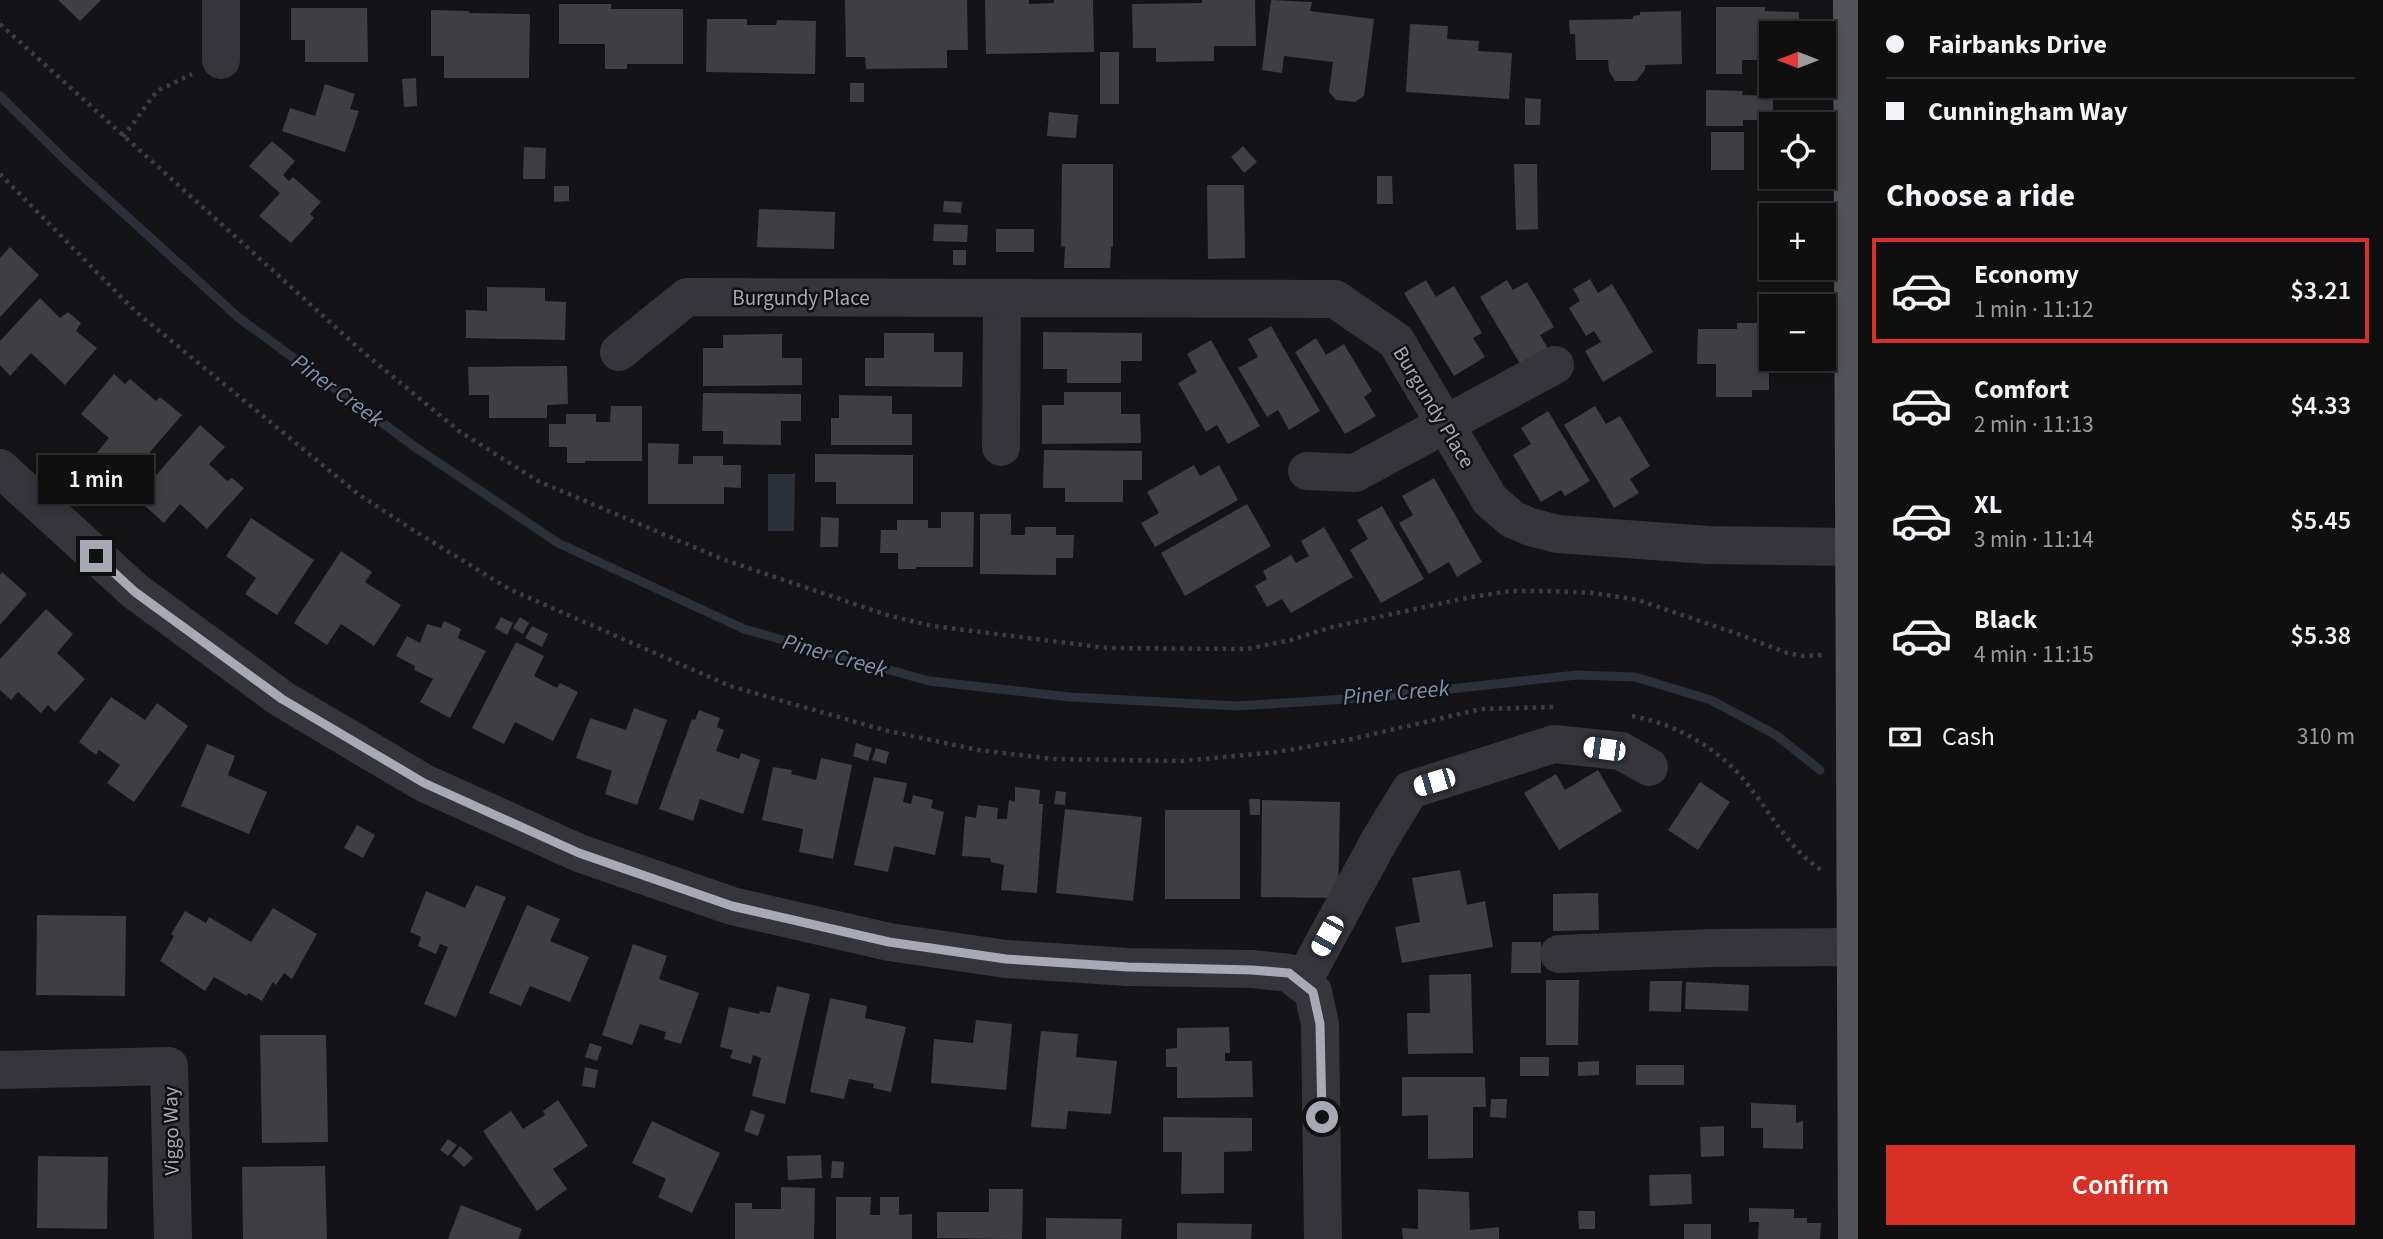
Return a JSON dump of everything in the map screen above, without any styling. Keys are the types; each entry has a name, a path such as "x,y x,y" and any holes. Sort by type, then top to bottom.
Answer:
{"main road":[{"path":"1852,0 1857,1239"}],"street":[{"path":"220,0 221,60"},
{"name":"Burgundy Place","path":"619,352 687,297 1335,299 1396,341 1490,500 1512,519 1558,534 1708,545 1854,547"},
{"path":"1001,447 1002,299"},
{"path":"1307,471 1355,473 1555,365"},
{"path":"0,468 135,592 282,699 424,783 579,853 732,906 889,942 1006,959 1289,973 1313,992 1320,1024 1323,1239"},
{"path":"1302,983 1379,841 1410,790 1554,744 1621,751 1649,767"},
{"path":"1559,954 1713,948 1856,947"},
{"name":"Viggo Way","path":"0,1070 169,1066 173,1239"}],"path":[{"path":"0,24 363,352 459,431 538,481 722,559 890,616 945,628 1107,648 1247,649 1291,640 1332,627 1471,597 1511,592 1594,593 1638,600 1787,653 1802,656 1830,655"},
{"path":"123,137 157,91 221,60"},
{"path":"0,174 135,311 358,494 509,589 730,686 884,730 978,750 1067,760 1182,761 1277,752 1352,740 1481,709 1570,708"},
{"path":"1625,715 1669,726 1699,741 1735,771 1795,849 1823,872"}],"shaded area":[{"path":"768,474 795,474 794,531 768,531"}],"building":[{"path":"58,0 101,0 80,21"},
{"path":"845,0 967,0 968,50 947,50 947,68 866,69 865,57 846,57"},
{"path":"985,0 1029,0 1029,4 1054,3 1054,0 1093,0 1094,52 986,54"},
{"path":"1202,0 1255,0 1256,46 1214,46 1214,61 1156,62 1156,48 1133,48 1132,4 1202,3"},
{"path":"1271,0 1312,2 1310,11 1374,19 1364,96 1355,102 1336,100 1329,92 1333,62 1284,56 1282,73 1262,70"},
{"path":"559,4 611,4 611,9 683,9 683,64 627,64 627,69 605,69 605,44 559,44"},
{"path":"1716,7 1765,7 1765,11 1799,12 1799,21 1759,21 1759,60 1742,60 1742,74 1716,74"},
{"path":"291,8 367,8 368,62 305,62 305,40 291,40"},
{"path":"431,10 530,14 529,78 444,78 444,56 431,56"},
{"path":"1681,11 1682,64 1645,65 1645,70 1636,81 1615,81 1609,71 1608,60 1576,60 1575,34 1570,34 1569,20 1633,19 1633,16 1640,15 1640,12"},
{"path":"707,19 747,19 747,25 776,25 777,20 816,21 815,74 706,72"},
{"path":"1410,24 1448,26 1447,39 1479,41 1478,51 1512,53 1509,99 1406,92"},
{"path":"1100,52 1119,52 1119,104 1100,104"},
{"path":"416,78 417,106 404,107 402,79"},
{"path":"850,83 864,83 864,102 850,102"},
{"path":"325,84 355,94 350,109 359,111 345,152 282,131 290,108 315,116"},
{"path":"1706,90 1743,91 1742,95 1773,98 1773,112 1759,112 1759,120 1743,120 1743,126 1706,126"},
{"path":"1525,98 1541,99 1540,125 1525,125"},
{"path":"1049,112 1078,115 1076,138 1047,136"},
{"path":"1711,132 1744,132 1744,170 1711,170"},
{"path":"272,141 295,161 283,175 289,181 293,177 321,202 310,214 314,218 291,243 259,216 280,193 249,166"},
{"path":"1243,146 1257,162 1244,173 1231,157"},
{"path":"524,147 546,148 545,179 523,179"},
{"path":"1062,164 1113,164 1113,247 1110,268 1064,268 1065,247 1061,246"},
{"path":"1514,164 1537,164 1538,229 1516,230"},
{"path":"1377,176 1392,176 1393,204 1377,204"},
{"path":"1207,185 1244,185 1245,258 1208,259"},
{"path":"554,186 569,186 569,201 554,202"},
{"path":"944,201 962,202 961,213 943,212"},
{"path":"759,209 835,212 834,249 757,247"},
{"path":"934,224 968,225 967,242 933,241"},
{"path":"996,229 1034,229 1034,252 996,252"},
{"path":"10,247 39,275 0,317 0,258"},
{"path":"953,250 966,250 966,265 953,265"},
{"path":"1590,279 1598,293 1612,284 1653,352 1603,382 1585,351 1601,342 1594,331 1586,336 1569,308 1580,301 1573,289"},
{"path":"1426,280 1436,297 1454,286 1482,333 1473,338 1485,357 1454,376 1404,293"},
{"path":"1507,280 1513,290 1527,282 1554,327 1540,335 1549,350 1522,367 1480,297"},
{"path":"487,287 545,288 545,301 566,302 565,340 466,338 466,310 487,311"},
{"path":"40,298 60,318 68,312 81,323 76,331 97,348 65,385 31,353 10,376 0,365 0,341"},
{"path":"1737,323 1759,323 1759,371 1769,371 1769,390 1752,390 1752,397 1716,397 1716,364 1697,364 1698,329 1737,329"},
{"path":"1271,326 1320,411 1289,430 1278,410 1267,417 1238,368 1258,357 1248,339"},
{"path":"1043,332 1142,333 1142,361 1121,361 1121,383 1067,383 1067,369 1043,369"},
{"path":"884,333 934,333 934,352 963,352 962,387 865,386 865,358 884,358"},
{"path":"782,334 782,358 802,358 802,385 703,386 703,348 723,348 723,335"},
{"path":"1316,338 1326,355 1344,344 1372,391 1364,397 1376,416 1345,434 1295,352"},
{"path":"1211,340 1260,426 1228,444 1217,425 1206,432 1178,383 1197,372 1187,354"},
{"path":"567,366 568,404 547,405 547,418 489,418 489,395 469,395 468,367"},
{"path":"114,374 125,384 130,379 156,401 160,397 182,415 124,482 94,456 109,438 81,414"},
{"path":"1064,392 1121,392 1121,414 1140,414 1141,443 1042,444 1042,405 1064,405"},
{"path":"703,393 801,394 801,421 781,421 781,445 723,444 723,431 702,431"},
{"path":"839,395 892,396 892,414 912,414 912,445 831,445 831,418 839,418"},
{"path":"611,406 642,406 642,461 567,463 567,447 549,447 549,424 566,424 566,414 596,414 596,422 610,422"},
{"path":"1595,406 1606,424 1620,416 1650,466 1630,479 1639,493 1614,508 1564,425"},
{"path":"1548,411 1590,481 1565,496 1561,490 1541,502 1513,455 1531,444 1521,428"},
{"path":"200,425 225,447 209,464 227,481 232,478 244,488 207,529 180,504 164,523 136,498"},
{"path":"648,443 679,444 678,464 693,464 693,456 723,456 723,465 741,465 741,488 724,487 724,504 648,504"},
{"path":"1044,450 1142,451 1142,480 1123,480 1123,502 1065,502 1065,488 1043,488"},
{"path":"815,454 913,455 913,504 836,504 836,482 815,482"},
{"path":"1194,465 1200,476 1219,465 1238,500 1155,547 1141,523 1159,513 1147,492"},
{"path":"1434,478 1482,562 1457,577 1449,562 1429,574 1399,523 1413,515 1402,496"},
{"path":"1247,504 1271,546 1185,596 1161,553"},
{"path":"1382,506 1424,579 1381,603 1350,550 1368,539 1357,520"},
{"path":"941,512 974,512 973,567 898,569 898,553 880,553 881,530 897,530 897,520 928,520 928,528 941,528"},
{"path":"980,514 1011,514 1011,535 1025,535 1025,527 1056,527 1056,535 1074,535 1073,558 1056,558 1056,575 980,574"},
{"path":"821,517 839,518 838,547 820,547"},
{"path":"251,518 314,560 277,615 245,594 256,578 226,556"},
{"path":"1324,527 1353,577 1291,613 1282,599 1267,607 1255,586 1267,579 1263,571 1291,555 1296,563 1309,556 1301,541"},
{"path":"341,551 372,572 365,582 401,605 374,646 341,624 327,645 294,623"},
{"path":"2,572 27,594 0,625 0,575"},
{"path":"46,609 73,634 57,653 85,679 55,712 48,705 41,713 18,692 11,700 0,690 0,659"},
{"path":"501,617 513,623 507,635 495,628"},
{"path":"520,617 529,623 523,634 513,628"},
{"path":"444,621 461,629 458,638 486,651 450,718 420,702 433,679 414,670 415,666 396,656 407,636 420,643 427,624 441,628"},
{"path":"532,626 548,634 542,647 525,638"},
{"path":"516,642 544,656 534,676 557,688 560,683 578,692 553,741 515,722 504,744 472,728"},
{"path":"111,697 145,720 157,703 188,726 134,802 107,783 120,765 99,750 96,755 79,742"},
{"path":"634,708 667,720 637,805 605,794 612,771 576,758 590,718 626,730"},
{"path":"699,710 720,718 717,727 724,730 716,751 739,759 741,753 760,760 743,814 700,799 693,821 659,809 692,719 695,720"},
{"path":"856,743 872,748 868,761 853,756"},
{"path":"207,744 235,756 228,775 267,792 249,834 181,806"},
{"path":"876,748 889,752 886,764 872,760"},
{"path":"821,758 852,765 833,859 799,852 803,829 762,820 773,767 792,770 791,774 816,780"},
{"path":"1598,770 1622,811 1559,850 1524,793 1556,774 1565,790"},
{"path":"874,777 907,783 903,802 911,804 913,795 933,800 931,808 944,812 935,855 894,846 888,872 854,865"},
{"path":"1700,782 1730,802 1698,850 1668,830"},
{"path":"1015,787 1040,790 1039,804 1043,804 1037,893 1001,890 1004,865 991,862 990,858 962,856 965,816 976,818 978,805 998,808 997,819 1007,819 1009,800 1015,802"},
{"path":"1056,791 1066,792 1065,805 1054,804"},
{"path":"1249,799 1260,799 1260,815 1250,815"},
{"path":"1262,800 1340,802 1338,898 1261,897"},
{"path":"1065,809 1142,817 1133,901 1056,893"},
{"path":"1165,810 1240,810 1240,899 1165,899"},
{"path":"357,825 375,835 363,858 344,848"},
{"path":"1460,870 1467,905 1485,901 1493,947 1402,963 1395,927 1420,922 1412,878"},
{"path":"476,885 506,897 456,1017 424,1004 448,947 440,944 436,954 418,946 421,937 410,932 426,891 465,908"},
{"path":"1598,893 1599,930 1553,931 1553,894"},
{"path":"527,905 560,919 550,941 589,957 570,1002 530,986 521,1006 489,993"},
{"path":"273,908 317,934 292,979 284,973 276,985 273,982 262,1001 248,993 247,996 214,977 205,991 160,961 174,936 171,934 185,911 206,923 209,917 251,942"},
{"path":"37,915 126,916 125,996 36,995"},
{"path":"1512,942 1541,942 1541,973 1511,973"},
{"path":"633,944 667,956 659,979 699,993 681,1044 664,1039 666,1032 640,1024 632,1045 602,1035"},
{"path":"1471,974 1473,1053 1408,1054 1407,1013 1430,1013 1429,975"},
{"path":"1546,980 1579,980 1578,1045 1546,1045"},
{"path":"1650,981 1682,981 1681,1012 1649,1011"},
{"path":"1686,982 1749,985 1748,1011 1685,1009"},
{"path":"777,986 810,994 785,1104 752,1096 761,1058 753,1055 751,1064 730,1058 733,1050 720,1047 729,1007 759,1014 760,1011 770,1013"},
{"path":"830,998 867,1006 865,1018 906,1027 891,1092 873,1088 874,1084 849,1079 844,1099 810,1092"},
{"path":"976,1020 1012,1024 1006,1090 931,1083 934,1039 973,1043"},
{"path":"1229,1027 1230,1053 1225,1053 1225,1061 1252,1061 1253,1097 1177,1098 1177,1067 1166,1067 1166,1049 1177,1048 1177,1028"},
{"path":"1041,1031 1078,1034 1076,1057 1117,1061 1111,1114 1068,1111 1066,1129 1031,1127"},
{"path":"260,1035 326,1035 328,1142 262,1143"},
{"path":"590,1043 602,1047 597,1061 585,1057"},
{"path":"1520,1057 1549,1057 1549,1076 1520,1076"},
{"path":"1599,1061 1599,1075 1578,1076 1578,1062"},
{"path":"1636,1065 1684,1065 1684,1085 1636,1085"},
{"path":"585,1067 598,1070 595,1088 582,1086"},
{"path":"1402,1077 1485,1077 1486,1107 1473,1107 1473,1158 1428,1159 1428,1115 1402,1116"},
{"path":"1491,1099 1507,1099 1506,1118 1490,1117"},
{"path":"558,1100 588,1146 553,1169 567,1189 537,1211 483,1131 511,1111 523,1129 545,1115 543,1111"},
{"path":"1751,1103 1796,1105 1796,1123 1803,1121 1803,1149 1763,1148 1763,1128 1751,1128"},
{"path":"751,1110 765,1115 758,1136 744,1131"},
{"path":"1163,1117 1252,1118 1252,1151 1224,1152 1224,1193 1181,1194 1182,1152 1163,1152"},
{"path":"652,1121 720,1153 692,1213 658,1197 666,1179 632,1163"},
{"path":"1724,1126 1724,1156 1701,1157 1700,1127"},
{"path":"448,1139 457,1145 448,1156 440,1150"},
{"path":"460,1146 473,1158 464,1167 452,1156"},
{"path":"821,1155 822,1178 788,1180 787,1156"},
{"path":"38,1156 108,1157 107,1229 37,1228"},
{"path":"832,1161 844,1162 843,1178 831,1178"},
{"path":"325,1166 327,1239 243,1239 242,1167"},
{"path":"1691,1174 1692,1204 1650,1206 1649,1175"},
{"path":"781,1187 815,1188 814,1239 735,1239 735,1203 752,1203 752,1209 781,1209"},
{"path":"989,1189 1023,1189 1022,1239 937,1238 937,1212 989,1212"},
{"path":"1418,1189 1469,1192 1470,1230 1499,1227 1499,1239 1403,1239 1402,1228 1418,1229"},
{"path":"836,1197 871,1197 870,1215 880,1215 880,1197 899,1197 899,1215 912,1214 912,1239 836,1239"},
{"path":"461,1205 522,1229 518,1239 448,1239"},
{"path":"1749,1208 1794,1209 1794,1218 1807,1218 1807,1223 1821,1223 1820,1239 1758,1239 1759,1222 1749,1222"},
{"path":"1578,1211 1595,1211 1595,1229 1579,1229"},
{"path":"1046,1218 1122,1219 1121,1239 1046,1239"},
{"path":"1177,1223 1252,1224 1251,1239 1177,1239"},
{"path":"1684,1224 1711,1224 1711,1239 1684,1239"}],"waterway":[{"name":"Piner Creek","path":"0,96 66,161 239,318 418,449 558,543 744,629 929,681 1070,697 1237,706 1377,697 1577,675 1635,677 1711,700 1776,735 1820,770"}],"route":[{"path":"96,556 135,592 282,699 424,783 579,853 732,906 889,942 1006,959 1289,973 1313,992 1320,1024 1322,1117"}]}
